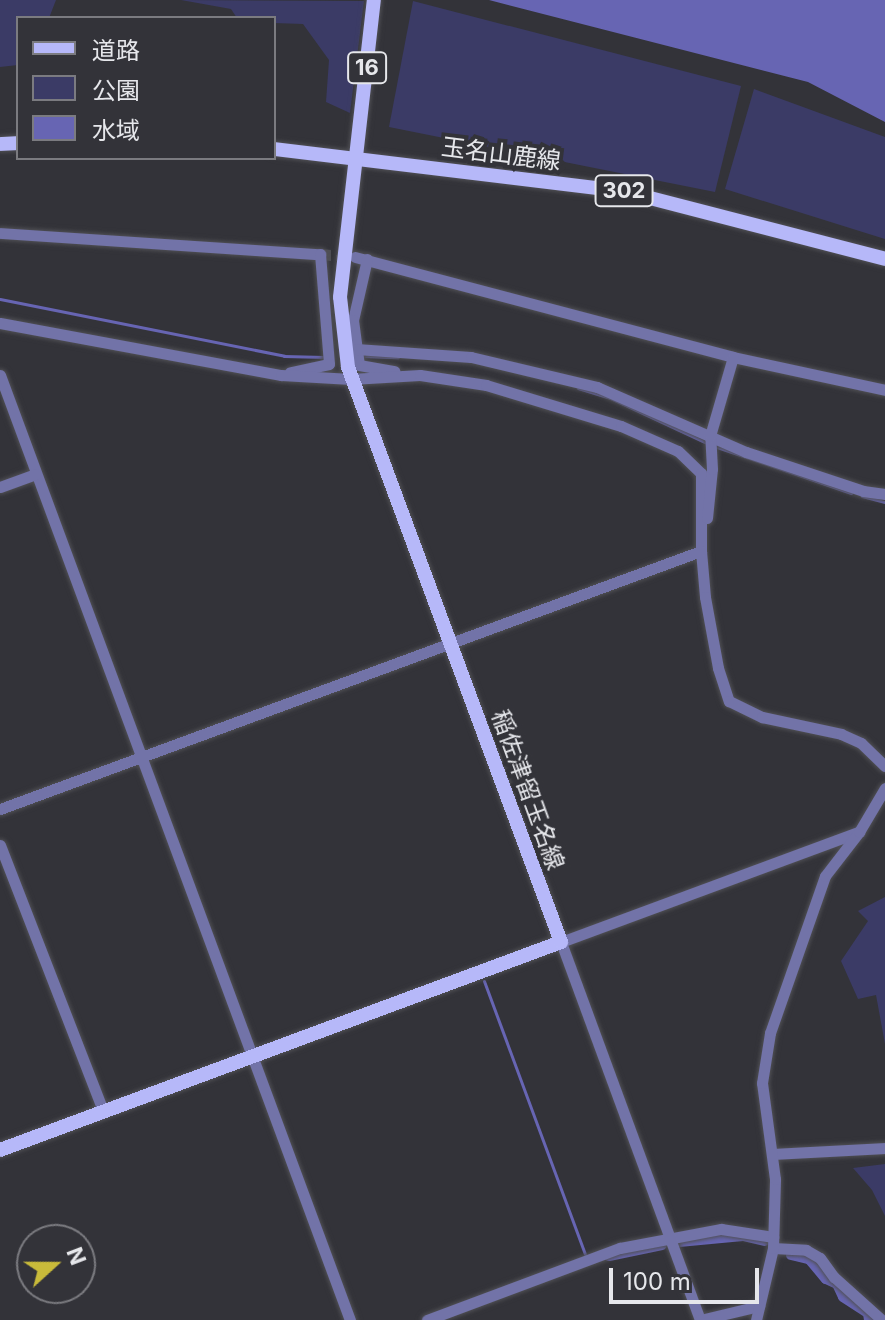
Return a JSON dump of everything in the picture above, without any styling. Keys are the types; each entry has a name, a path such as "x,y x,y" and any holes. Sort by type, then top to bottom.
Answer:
{"main road":[{"name":"16","path":"357,158 374,0"},
{"name":"302","path":"276,149 357,158"},
{"name":"玉名山鹿線","path":"357,158 623,191 885,259"},
{"name":"稲佐津留玉名線","path":"357,158 340,297 351,379 561,942"},
{"path":"0,1150 561,942"}],"street":[{"path":"0,233 320,254 329,364 281,375"},
{"path":"885,390 733,357 361,258 353,320 359,365 486,385 527,396 621,426 678,451 701,473 701,551 711,634 729,701 762,717 841,734 861,743 885,766"},
{"path":"0,323 281,375 351,379 420,375"},
{"path":"356,349 471,357 597,387 710,436 863,491 885,494"},
{"path":"701,524 708,517 710,436 733,357"},
{"path":"0,375 350,1320"},
{"path":"0,487 36,474"},
{"path":"0,809 701,551"},
{"path":"756,1320 773,1243 773,1154 762,1083 770,1033 825,876 859,832 885,788"},
{"path":"759,1306 700,1320 561,942 859,832"},
{"path":"0,845 103,1111 100,1114"},
{"path":"773,1154 885,1148"},
{"path":"427,1320 620,1248 721,1229 806,1250 820,1258 834,1277 882,1320"}],"green space":[{"path":"0,0 56,0 50,16 16,16 16,65 0,67"},
{"path":"181,0 364,1 350,113 326,102 329,60 303,24 276,23 276,16 236,16 231,9"},
{"path":"413,1 741,86 715,192 389,127"},
{"path":"754,89 885,137 885,239 725,189"},
{"path":"885,897 885,1044 876,995 858,999 841,961 868,921 858,911"},
{"path":"885,1164 885,1216 872,1190 853,1168"}],"water":[{"path":"489,0 885,0 885,122 808,82"}],"waterway":[{"path":"0,299 284,356 324,357"},
{"path":"363,356 398,357"},
{"path":"578,388 610,398 707,443"},
{"path":"714,446 851,493"},
{"path":"862,496 885,502"},
{"path":"484,981 585,1254"},
{"path":"679,1242 743,1236 764,1241"},
{"path":"609,1256 662,1245"},
{"path":"791,1255 809,1259 826,1279 837,1284 843,1297 868,1313 869,1320"}],"tunnel":[{"path":"320,254 352,257"}]}
